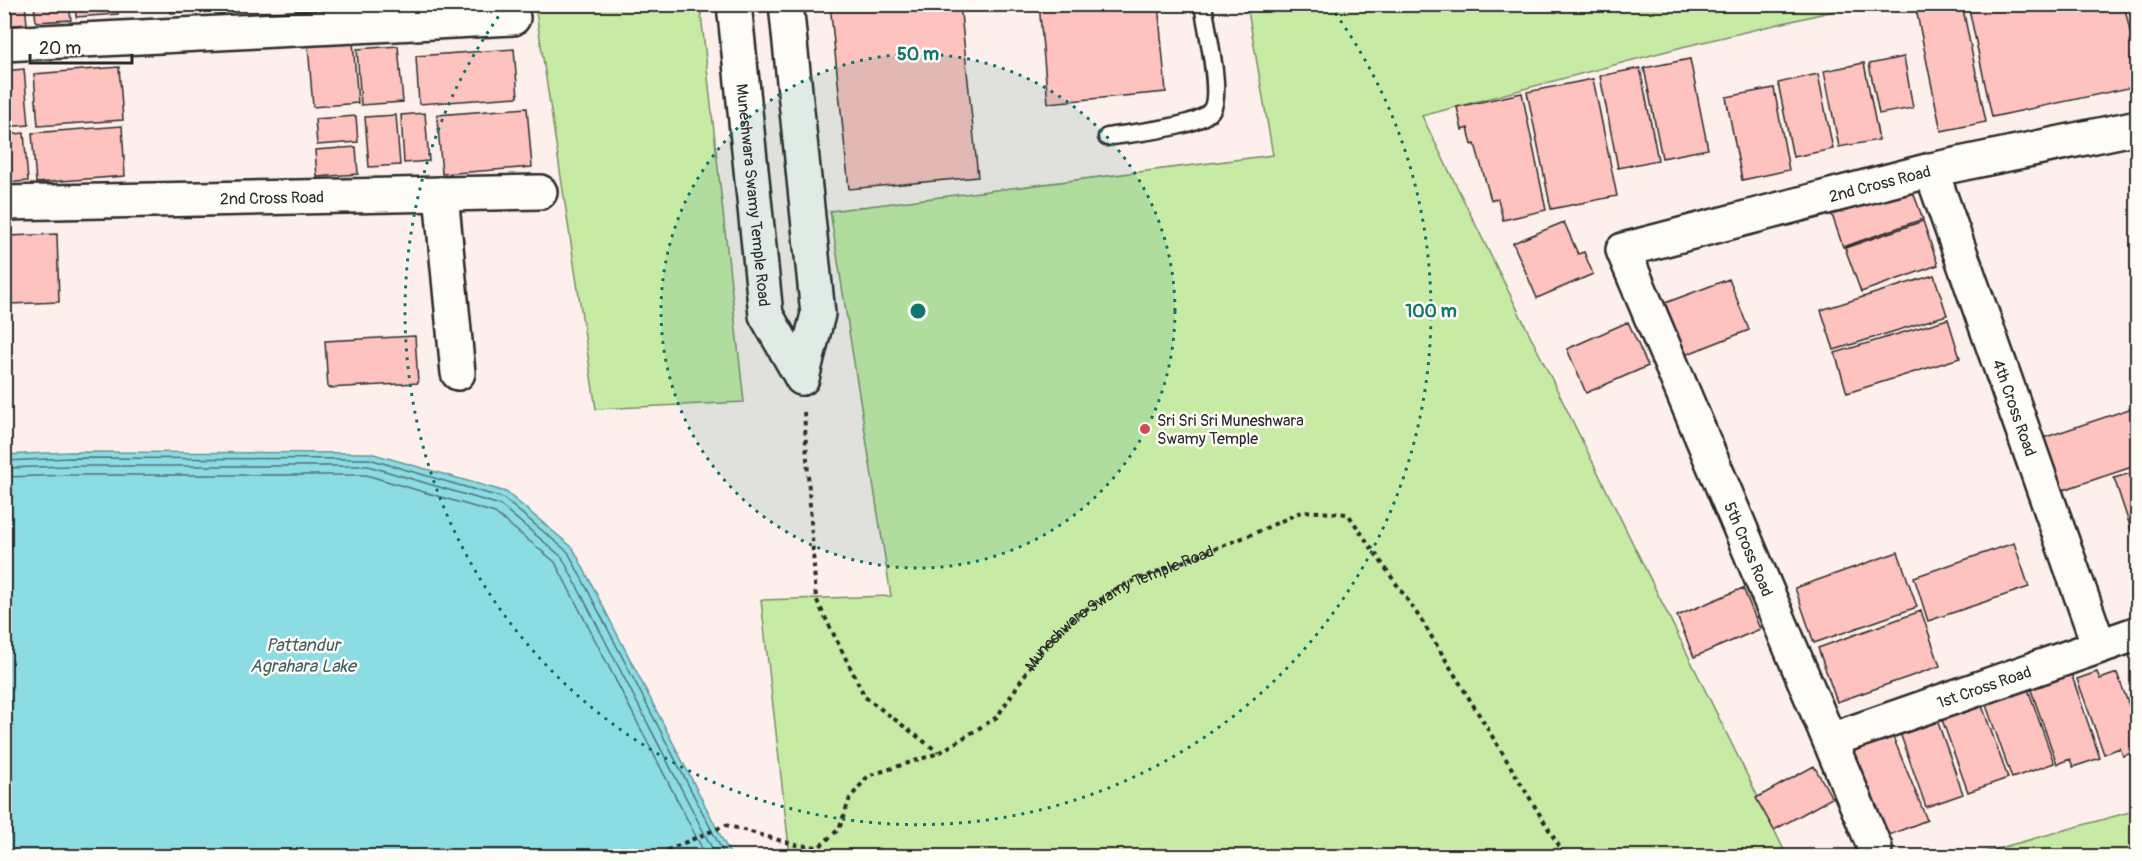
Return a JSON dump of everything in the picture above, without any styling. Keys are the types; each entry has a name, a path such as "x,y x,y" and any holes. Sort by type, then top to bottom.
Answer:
{"street":[{"name":"Muneshwara Swamy Temple Road","path":"734,4 766,315 802,378"},
{"path":"786,4 818,314 802,378"},
{"path":"4,44 513,18"},
{"name":"2nd Cross Road","path":"1623,250 1931,170 2138,127"},
{"name":"4th Cross Road","path":"1931,170 2099,646"},
{"name":"2nd Cross Road","path":"4,202 540,192"},
{"path":"441,194 458,373"},
{"name":"5th Cross Road","path":"1623,250 1875,848"},
{"name":"1st Cross Road","path":"1831,740 2138,633"}],"lane":[{"path":"1107,137 1200,121 1212,109 1216,94 1203,4"}],"path":[{"path":"802,378 816,599 865,697 939,753"},
{"name":"Muneshwara Swamy Temple Road","path":"939,753 997,717 1041,650 1076,618 1121,586 1255,533 1303,510 1348,514 1422,621 1565,856"},
{"path":"660,856 665,851 726,825 796,845 819,847 839,829 850,798 868,776 939,753"}],"green space":[{"path":"535,5 700,5 744,402 596,409"},
{"path":"1247,5 1859,5 1682,47 1422,116 1787,856 790,856 761,600 891,596 830,211 1273,155"},
{"path":"2137,810 2137,856 1971,856"}],"water":[{"name":"Pattandur Agrahara Lake","path":"70,452 370,453 506,492 573,548 731,856 5,856 5,455"}],"building":[{"path":"4,4 25,4 27,24 4,26"},
{"path":"34,4 69,4 71,20 36,22"},
{"path":"75,4 118,4 118,14 76,17"},
{"path":"170,4 213,4 213,9 171,13"},
{"path":"830,4 960,4 978,177 849,189"},
{"path":"1039,4 1158,4 1166,92 1048,103"},
{"path":"1937,4 1962,4 1986,122 1941,131 1916,9"},
{"path":"1968,4 2124,4 2138,67 2138,86 1992,117"},
{"path":"353,42 358,103 313,107 308,45"},
{"path":"398,46 403,102 361,105 357,49"},
{"path":"514,49 518,97 419,104 416,56"},
{"path":"1904,57 1913,108 1879,114 1869,64"},
{"path":"1690,59 1708,149 1662,158 1644,68"},
{"path":"1864,63 1879,140 1839,147 1824,71"},
{"path":"119,67 123,120 38,126 34,74"},
{"path":"1640,68 1658,160 1618,168 1600,76"},
{"path":"24,69 29,125 4,127 4,71"},
{"path":"1818,74 1833,149 1793,157 1778,83"},
{"path":"1593,79 1617,196 1551,209 1527,92"},
{"path":"1774,88 1789,170 1742,180 1726,97"},
{"path":"1522,93 1546,210 1503,220 1498,199 1491,200 1468,128 1462,130 1457,107"},
{"path":"527,108 532,167 442,174 437,115"},
{"path":"425,113 429,161 404,163 401,115"},
{"path":"396,115 400,165 369,167 365,117"},
{"path":"356,116 358,142 317,145 315,119"},
{"path":"122,126 125,176 36,183 32,133"},
{"path":"24,133 28,181 4,183 4,135"},
{"path":"356,147 358,174 317,177 315,150"},
{"path":"1909,181 1923,219 1843,247 1830,209"},
{"path":"1923,221 1938,265 1861,292 1845,248"},
{"path":"1564,222 1578,254 1584,252 1593,274 1537,298 1513,243"},
{"path":"57,234 59,302 10,304 8,236"},
{"path":"1934,275 1947,315 1834,350 1821,310"},
{"path":"1729,279 1749,330 1685,355 1665,303"},
{"path":"2138,307 2138,328 2131,309"},
{"path":"1948,319 1960,358 1847,393 1835,353"},
{"path":"1628,322 1648,366 1586,393 1567,349"},
{"path":"415,336 418,383 328,388 325,341"},
{"path":"2138,406 2138,465 2051,494 2034,441"},
{"path":"2138,471 2138,550 2114,478"},
{"path":"2014,543 2029,587 1928,621 1914,577"},
{"path":"1898,552 1917,607 1814,643 1795,588"},
{"path":"1743,588 1760,629 1694,657 1677,616"},
{"path":"1921,611 1940,666 1837,702 1818,648"},
{"path":"2097,672 2100,679 2117,673 2138,730 2138,751 2123,756 2120,748 2104,754 2077,679"},
{"path":"2071,673 2100,758 2073,767 2070,759 2057,764 2030,687"},
{"path":"2028,689 2054,763 2012,778 1986,705"},
{"path":"1981,703 2008,778 1968,792 1941,717"},
{"path":"1936,717 1963,794 1926,807 1899,730"},
{"path":"1891,732 1927,820 1884,837 1849,750"},
{"path":"1814,766 1832,798 1774,830 1756,798"}],"place":[{"name":"Sri Sri Sri Muneshwara Swamy Temple","path":"1145,429"}]}
